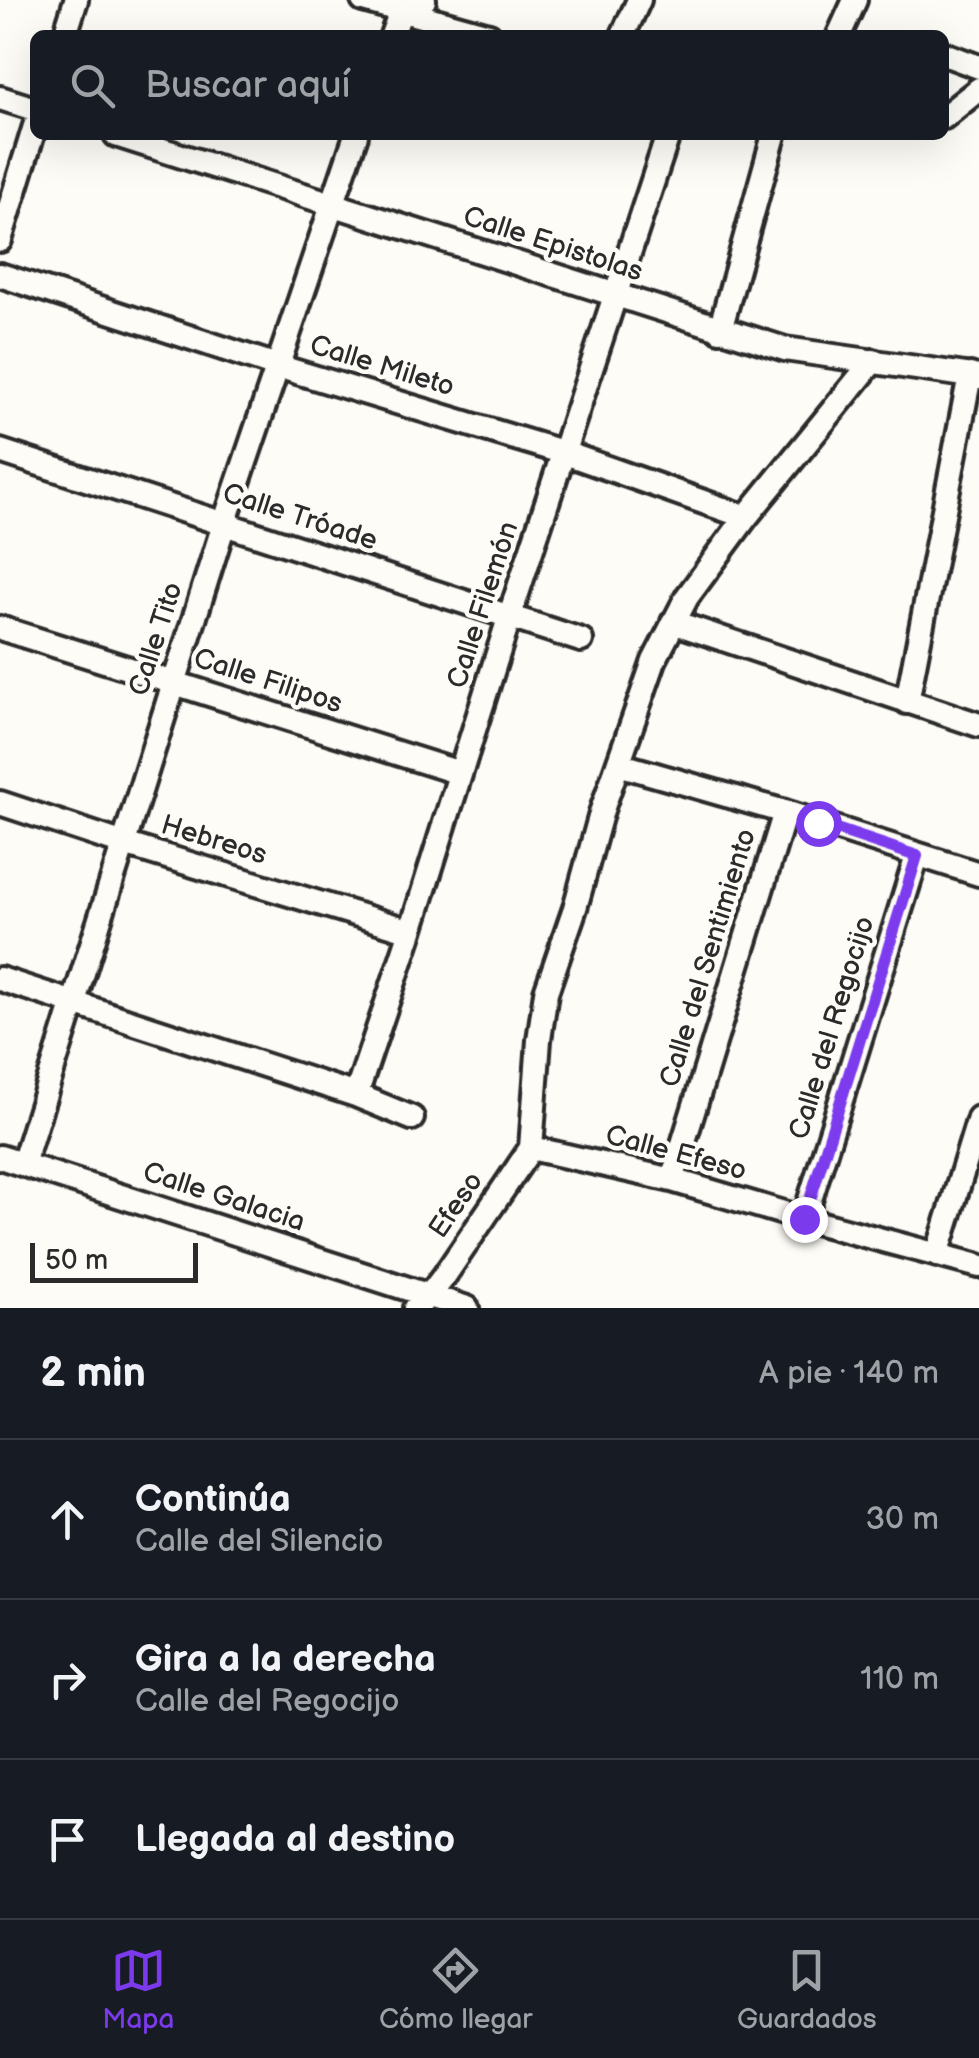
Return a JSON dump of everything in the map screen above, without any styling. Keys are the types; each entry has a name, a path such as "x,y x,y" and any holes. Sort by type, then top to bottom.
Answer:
{"street":[{"path":"66,30 76,0"},
{"path":"362,0 471,30"},
{"path":"394,30 400,10 424,0"},
{"path":"625,30 639,0"},
{"path":"841,30 855,0"},
{"path":"949,56 979,67"},
{"path":"949,112 979,89"},
{"path":"0,98 30,108"},
{"path":"0,240 31,140"},
{"name":"Calle Epistolas","path":"132,140 785,349 974,376"},
{"name":"Calle Tito","path":"23,1164 224,524 354,140"},
{"name":"Calle Filemón","path":"356,1094 666,140"},
{"path":"720,330 773,140"},
{"name":"Calle Mileto","path":"0,275 278,366 565,453 746,517"},
{"path":"532,1148 546,992 654,661 687,597 746,517 873,361"},
{"path":"907,702 974,376"},
{"name":"Calle Tróade","path":"0,451 581,640"},
{"path":"673,622 979,725"},
{"name":"Calle Filipos","path":"0,628 460,773"},
{"path":"618,764 979,874"},
{"name":"Hebreos","path":"0,803 411,931"},
{"name":"Calle del Sentimiento","path":"672,1180 785,812"},
{"name":"Calle del Regocijo","path":"804,1219 917,856"},
{"path":"0,980 356,1094 412,1118"},
{"path":"937,1256 979,1118"},
{"name":"Calle Efeso","path":"532,1148 672,1180 979,1266"},
{"name":"Efeso","path":"422,1302 532,1148"},
{"name":"Calle Galacia","path":"0,1157 422,1302 468,1308"}],"route":[{"path":"804,1219 917,856 818,823"}]}
